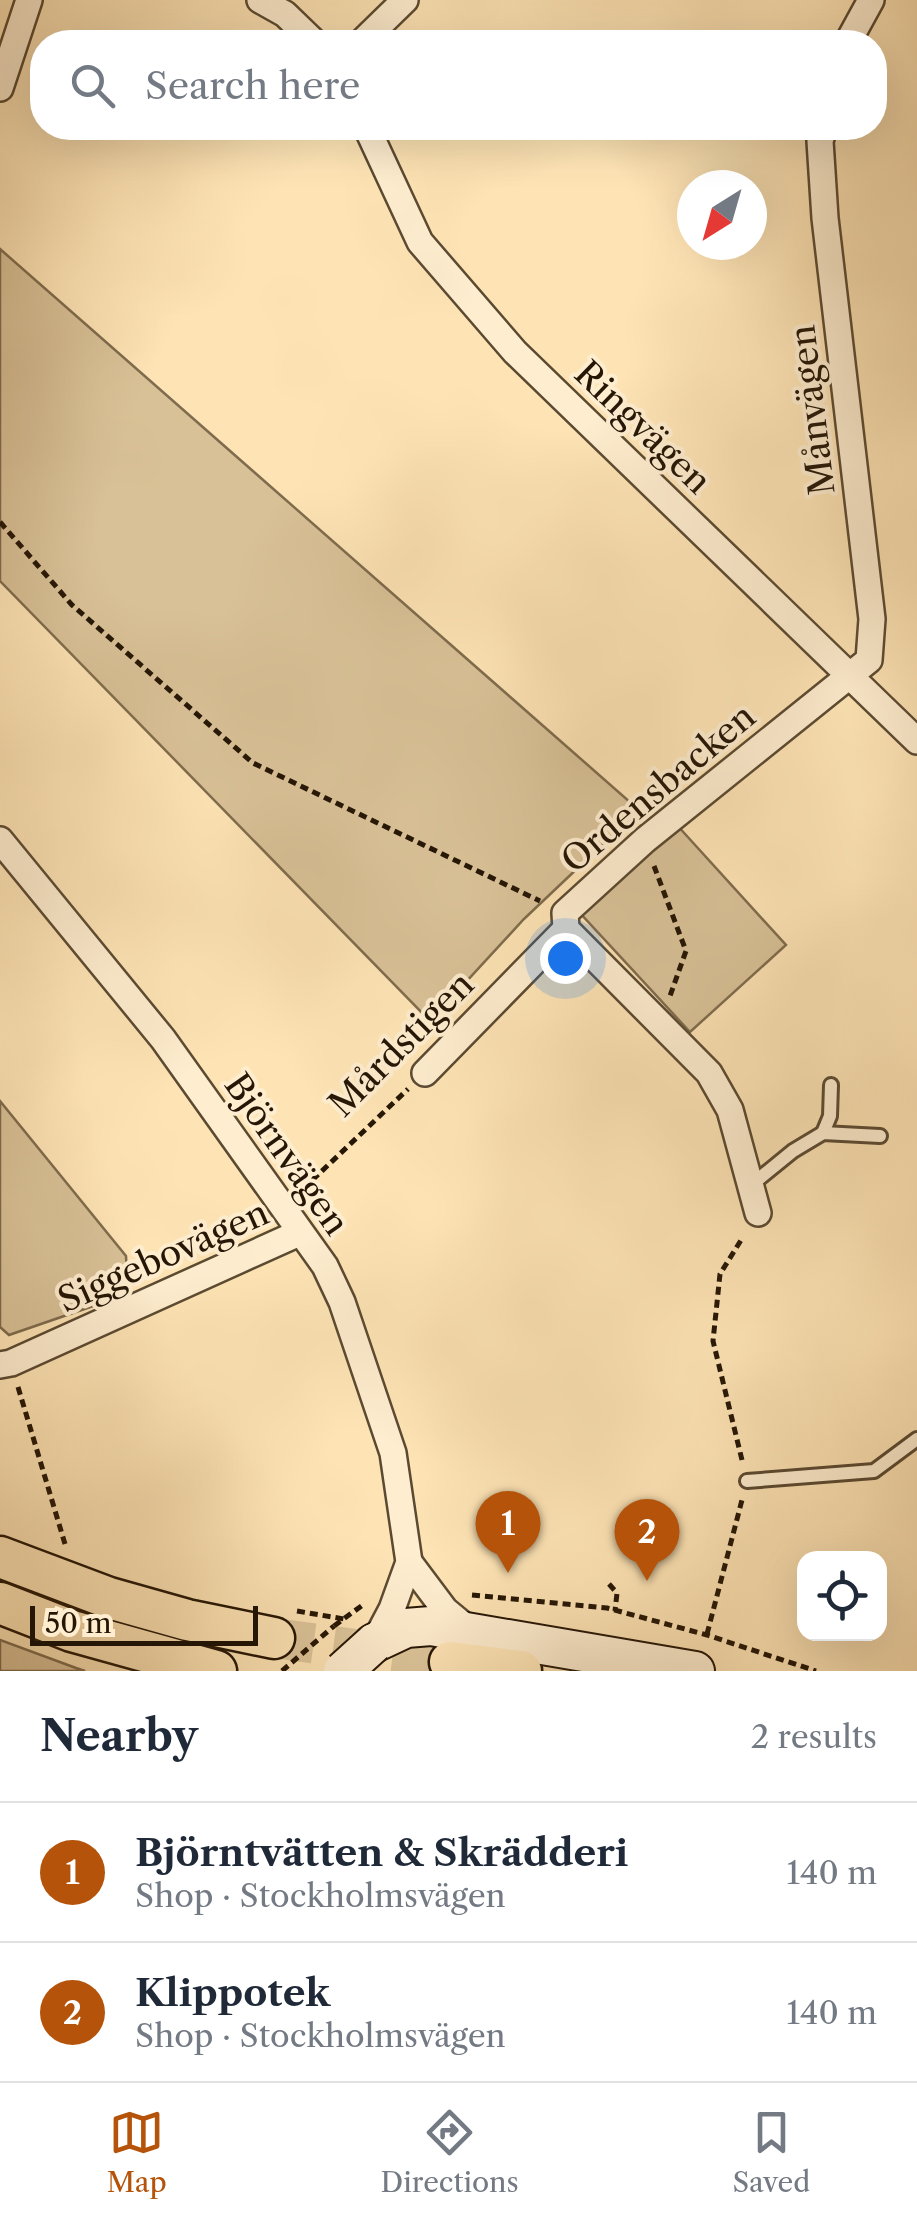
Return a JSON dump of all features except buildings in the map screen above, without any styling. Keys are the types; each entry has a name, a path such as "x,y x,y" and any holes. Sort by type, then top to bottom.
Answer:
{"main road":[{"path":"0,1557 278,1654"},
{"path":"0,1603 72,1632 216,1671"},
{"path":"460,1646 521,1671"}],"street":[{"path":"0,88 28,0"},
{"path":"260,0 285,14 302,30"},
{"path":"375,30 406,0"},
{"path":"855,30 871,0"},
{"name":"Ringvägen","path":"373,140 420,242 515,352 917,741"},
{"name":"Månvägen","path":"820,140 825,218 872,620 869,660 850,676"},
{"name":"Ordensbacken","path":"758,1213 730,1110 709,1073 566,921 645,840 850,676"},
{"name":"Björnvägen","path":"0,840 163,1039 325,1266 342,1302 394,1452 409,1562 445,1610 460,1646"},
{"name":"Mårdstigen","path":"425,1073 566,921"},
{"name":"Siggebovägen","path":"5,1364 299,1233"},
{"path":"376,1645 409,1562"},
{"path":"342,1671 406,1628 431,1626 460,1646 694,1671"}],"lane":[{"path":"823,1133 830,1116 831,1085"},
{"path":"750,1186 794,1150 823,1133 880,1136"},
{"path":"747,1481 874,1471 917,1440"}],"path":[{"path":"0,522 72,605 253,763 566,921"},
{"path":"645,840 686,951 661,1023"},
{"name":"Mårdstigen","path":"283,1208 425,1073"},
{"path":"707,1635 747,1481 713,1342 720,1274 758,1213"},
{"path":"5,1364 68,1553"},
{"path":"609,1584 617,1593 615,1610"},
{"path":"278,1654 334,1626"}],"shaded area":[{"path":"0,249 639,810 524,919 430,1021 0,581"},
{"path":"676,824 786,945 690,1032 580,913"},
{"path":"0,1101 126,1256 128,1294 9,1335 0,1327"},
{"path":"0,1640 76,1668 85,1671 0,1671"}],"tunnel":[{"path":"274,1638 450,1662"}],"place":[{"name":"Björntvätten & Skrädderi","path":"508,1573"},
{"name":"Klippotek","path":"647,1581"}]}
